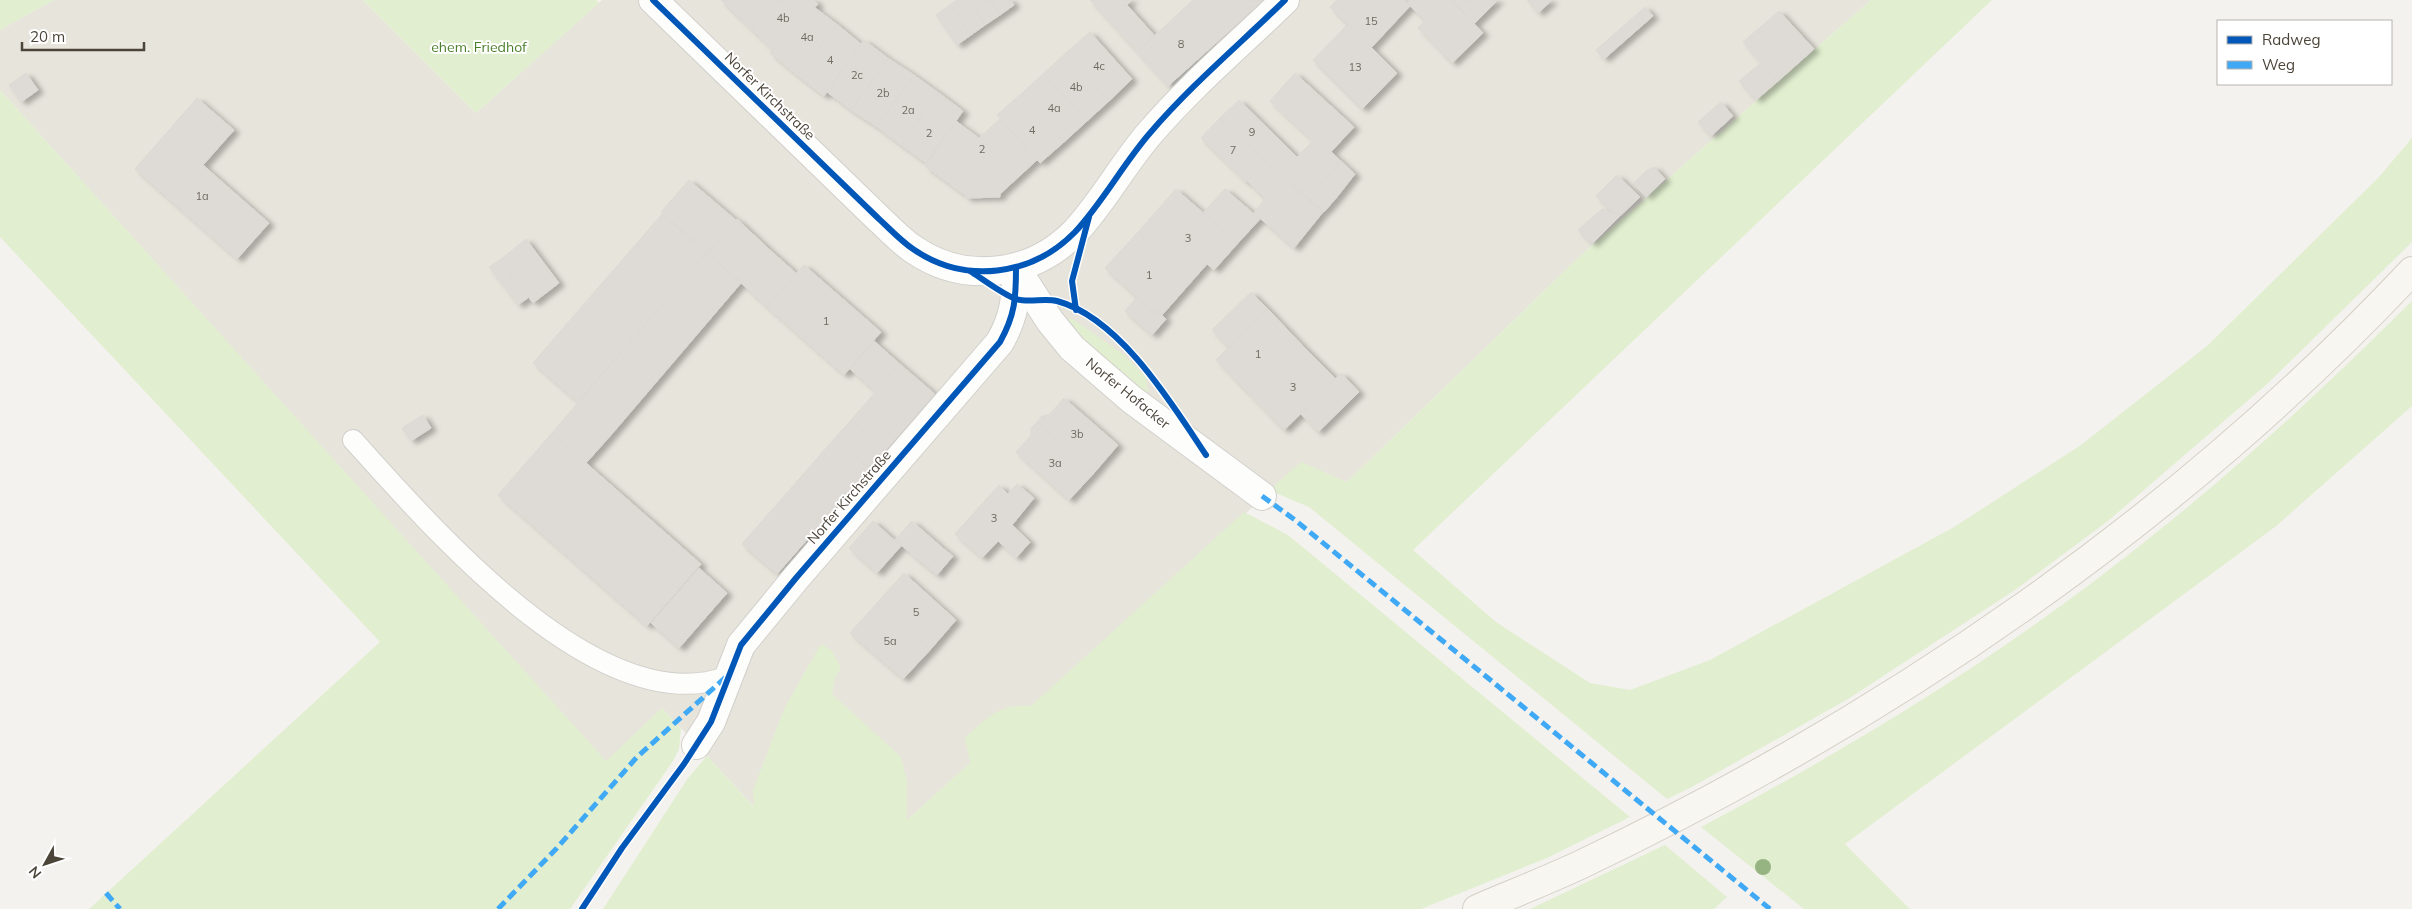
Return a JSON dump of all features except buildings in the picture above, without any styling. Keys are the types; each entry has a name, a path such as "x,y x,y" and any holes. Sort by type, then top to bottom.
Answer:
{"main road":[{"path":"1477,909 1582,864 1756,774 1932,669 2088,560 2216,458 2334,350 2412,271"}],"street":[{"name":"Norfer Kirchstraße","path":"658,1 879,219 913,249 945,265 970,271 995,272 1016,268 1052,252 1075,231 1161,121 1285,0"},
{"name":"Norfer Kirchstraße","path":"696,745 711,722 726,677 741,645 1000,342 1011,322 1016,300 1016,268"},
{"name":"Norfer Hofacker","path":"1016,268 1050,321 1072,348 1131,399 1262,496"}],"lane":[{"path":"353,440 426,521 462,557 501,592 575,646 606,662 662,682 711,682 726,677"}],"shaded area":[{"path":"54,0 363,0 476,113 602,0 1871,0 1580,256 1347,482 1301,463 831,889 662,708 606,762 0,90 0,30"}],"green space":[{"path":"0,0 54,0 0,30"},
{"name":"ehem. Friedhof","path":"363,0 596,0 599,3 476,113"},
{"path":"1871,0 1992,0 1413,550 1496,622 1590,683 1630,690 1710,660 1954,527 2081,445 2207,346 2379,177 2412,138 2412,242 2267,384 2108,521 2015,590 1848,699 1667,799 1309,507 1269,490 1301,462 1347,482 1580,256"},
{"path":"0,90 606,761 662,708 681,729 679,749 673,761 570,909 89,909 380,642 0,237"},
{"path":"2412,301 2412,406 2275,527 1845,844 1910,909 1804,909 1701,827 1818,763 1875,729 1987,658 2095,581 2182,512 2250,454 2316,394"},
{"path":"1071,318 1123,354 1146,377 1148,393 1132,387 1092,356 1067,320"},
{"path":"1244,512 1288,535 1630,817 1547,858 1421,909 603,909 688,778 707,756 754,807 753,790 785,707 821,644 831,650 841,667 835,678 832,694 901,757 907,782 907,820 970,763 965,737 995,713 1010,707 1031,706"},
{"path":"1665,845 1727,897 1714,909 1530,909"}],"marked path":[{"path":"1262,496 1295,520 1770,909"},
{"path":"498,909 556,849 637,757 726,677"},
{"path":"106,893 120,909"}],"cycle path":[{"path":"653,0 904,242 933,260 954,268 976,271 1019,266 1039,258 1058,247 1075,232 1095,208 1140,145 1166,115 1199,81 1285,0"},
{"path":"1076,310 1072,281 1089,217"},
{"path":"582,909 622,848 684,764 711,722 741,645 796,578 1000,342 1009,323 1014,306 1016,268"},
{"path":"970,271 1011,297 1026,301 1057,301 1080,310 1102,325 1123,344 1161,388 1206,455"}]}
